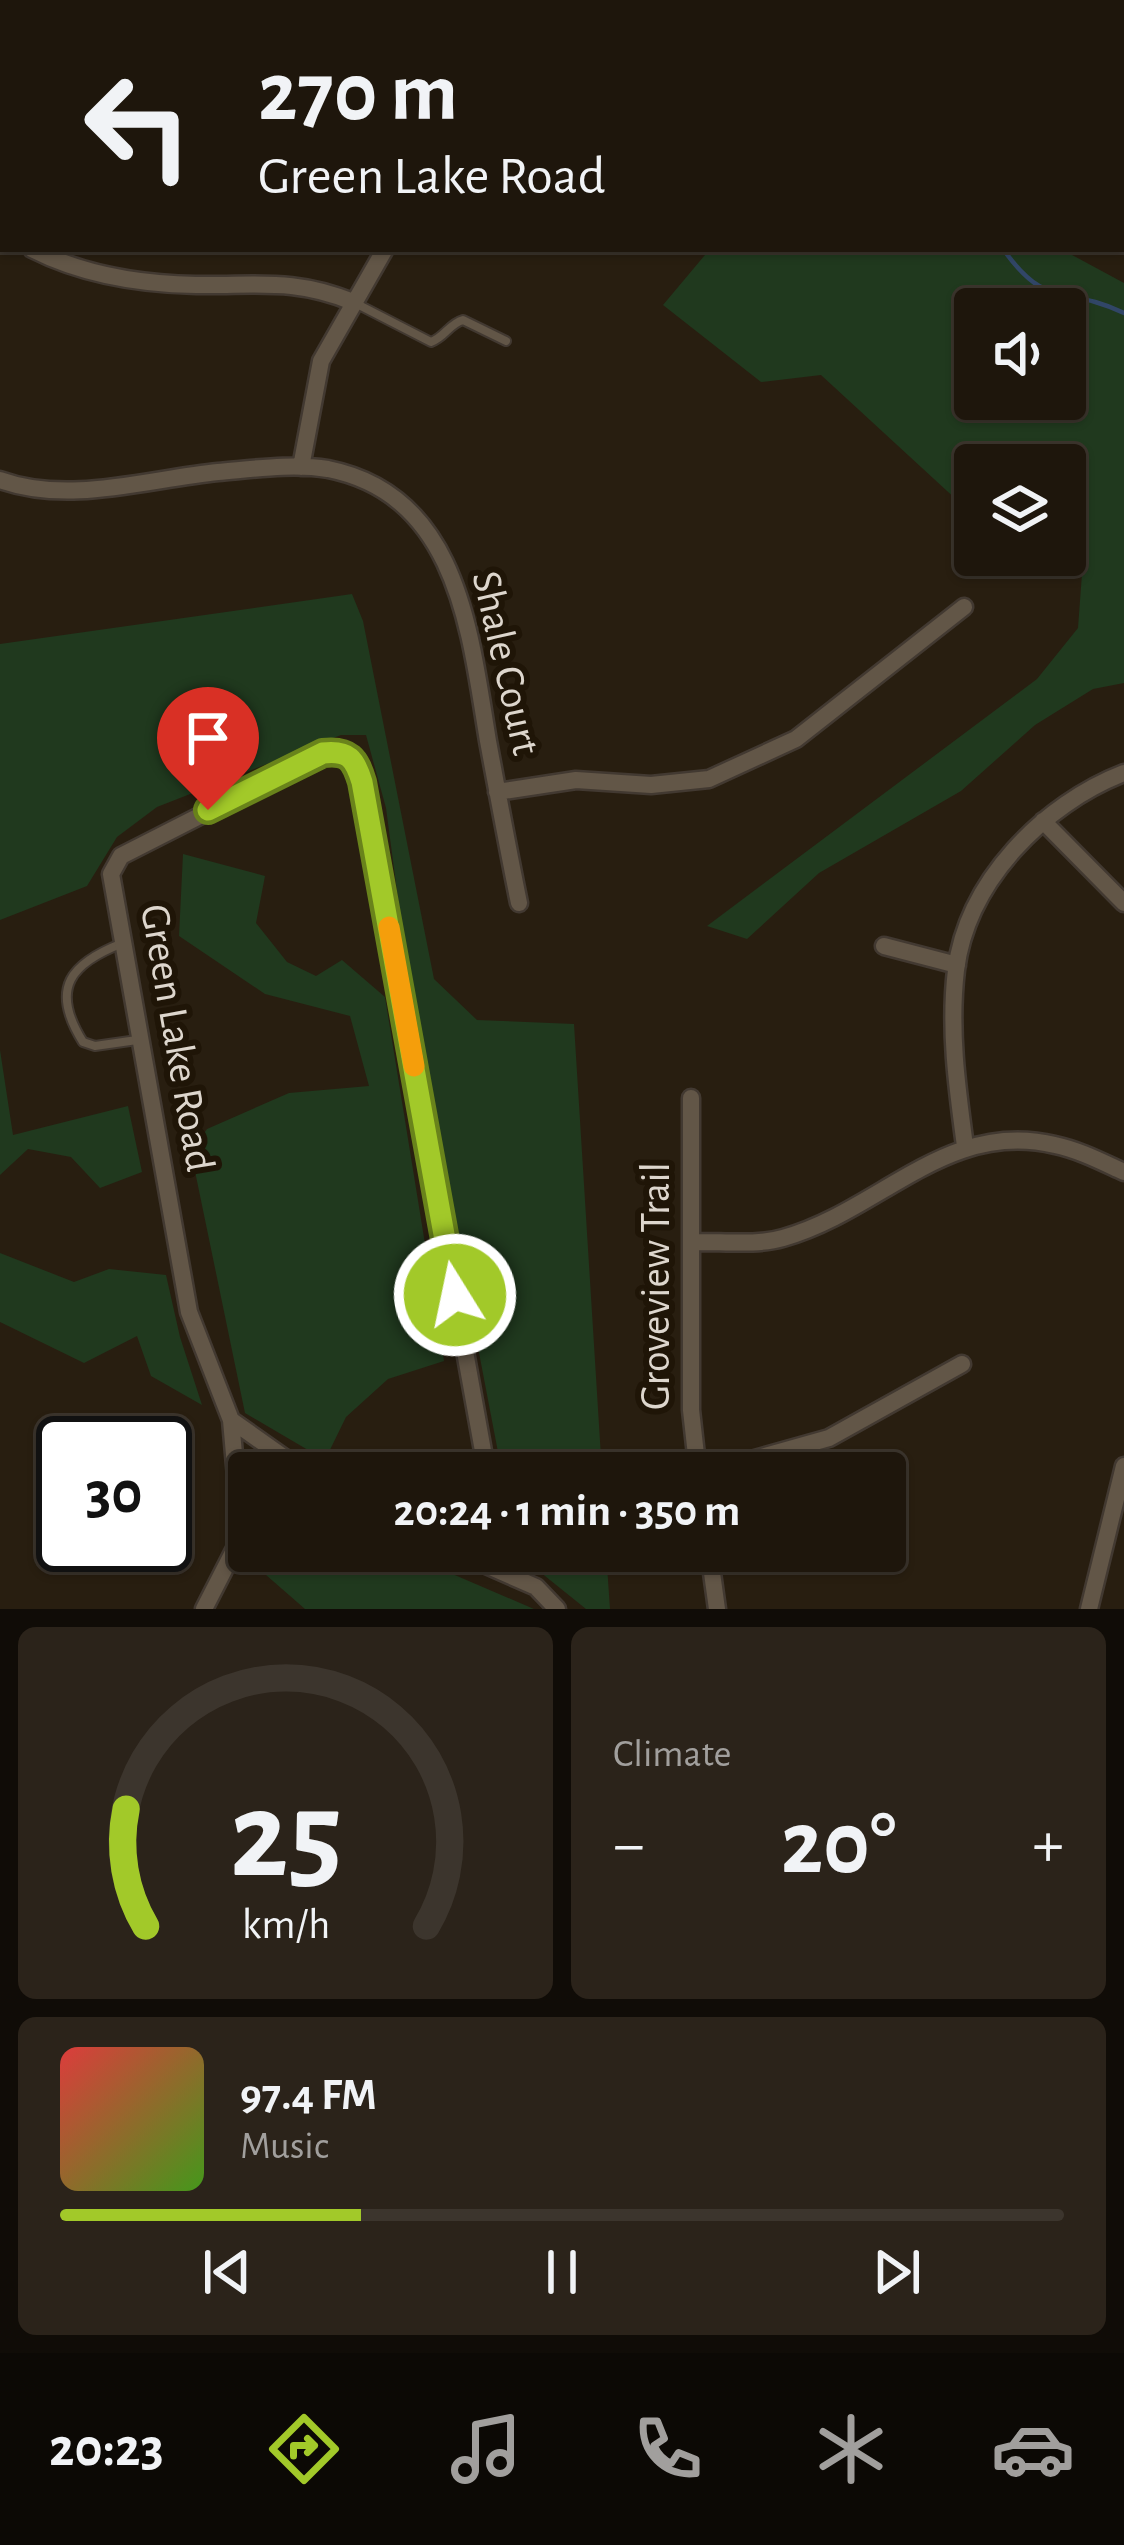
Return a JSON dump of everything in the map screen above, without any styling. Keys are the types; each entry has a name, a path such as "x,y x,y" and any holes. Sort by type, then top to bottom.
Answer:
{"street":[{"path":"38,252 61,264 117,279 317,287 353,302"},
{"path":"301,467 321,361 383,252"},
{"name":"Shale Court","path":"0,480 66,491 301,467 327,469 374,487 400,505 441,551 463,600 519,903"},
{"path":"497,792 575,780 651,785 709,779 796,740 964,607"},
{"name":"Green Lake Road","path":"235,1452 231,1420 189,1312 111,874 121,856 323,753 343,752 354,759 362,782 483,1452"},
{"path":"965,1146 952,1024 957,965 966,931 1019,843 1074,798 1124,773"},
{"path":"1043,821 1124,903"},
{"path":"884,946 957,965"},
{"name":"Groveview Trail","path":"691,1097 691,1410 698,1452"},
{"path":"692,1242 780,1240 843,1215 965,1146 1008,1140 1052,1143 1124,1172"},
{"path":"778,1452 829,1438 962,1364"},
{"path":"231,1420 273,1452"},
{"path":"1089,1609 1124,1466"},
{"path":"204,1609 228,1562"},
{"path":"516,1572 557,1609"},
{"path":"712,1572 717,1609"}],"lane":[{"path":"353,302 431,342 463,320 506,341"},
{"path":"124,942 76,968 66,1004 83,1042 95,1046 142,1039"}],"green space":[{"path":"707,252 1067,252 1124,283 1124,683 1093,689 1035,725 961,791 819,873 747,939 707,926 1037,679 1078,628 1082,576 1086,576 1086,444 954,444 954,497 821,375 761,382 663,305"},
{"path":"352,594 363,621 434,979 477,1020 574,1024 601,1452 498,1452 411,997 386,808 366,735 341,735 157,807 117,837 87,886 0,920 0,644"},
{"path":"183,854 265,876 256,923 287,962 316,976 342,960 385,997 444,1361 388,1379 346,1417 329,1452 311,1452 245,1413 191,1152 207,1129 289,1093 369,1086 350,1016 265,994 179,936"},
{"path":"0,1050 13,1135 128,1106 142,1172 100,1188 71,1157 28,1149 0,1175"},
{"path":"0,1253 74,1282 109,1269 166,1275 202,1405 151,1376 137,1336 84,1363 0,1322"},
{"path":"263,1572 448,1572 534,1609 305,1609"},
{"path":"540,1572 607,1572 610,1609 586,1609"}],"waterway":[{"path":"1005,252 1032,282 1045,289 1124,313"}],"slow traffic":[{"path":"389,927 414,1066"}],"route":[{"path":"208,810 323,753 343,752 354,759 362,782 455,1295"}]}
